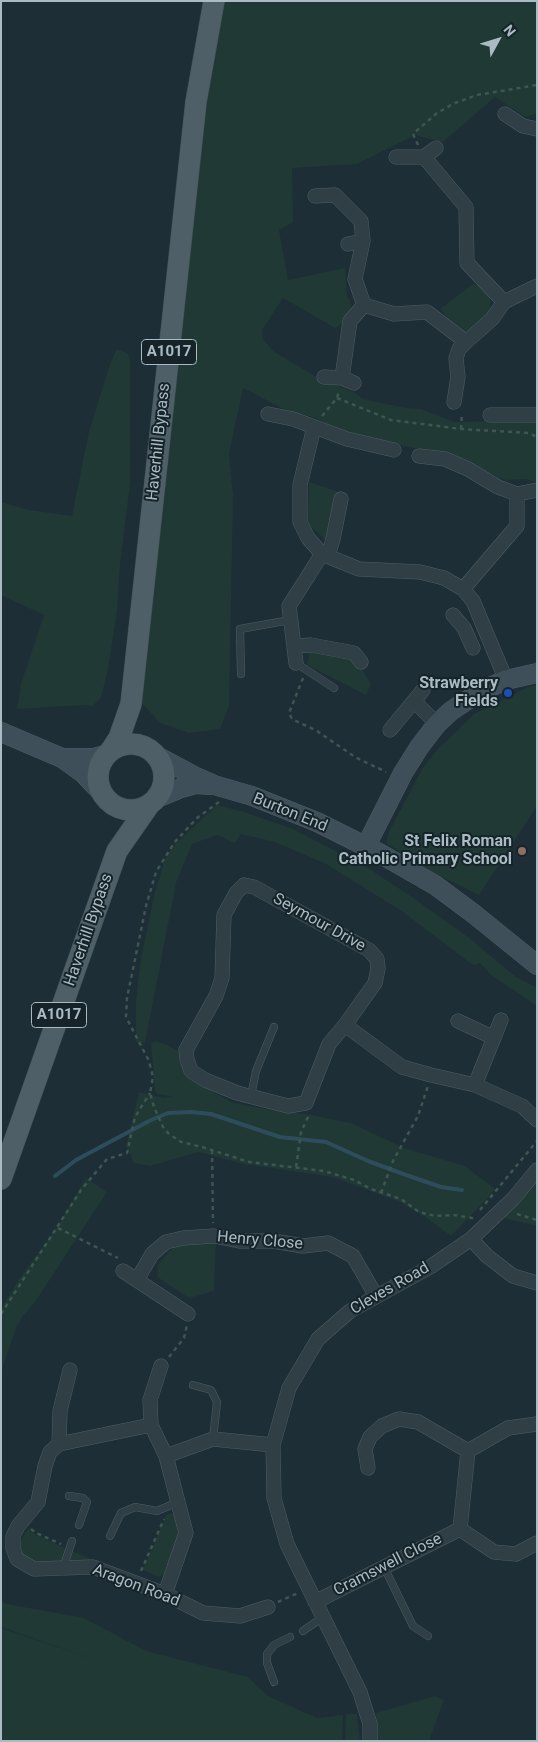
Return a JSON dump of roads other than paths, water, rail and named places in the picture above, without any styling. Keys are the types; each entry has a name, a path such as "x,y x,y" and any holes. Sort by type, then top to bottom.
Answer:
{"main road":[{"name":"Haverhill Bypass","path":"109,752 119,738 131,704 196,102 214,1"},
{"path":"131,704 155,754 163,766 165,777 163,788 153,802 139,809 128,810 118,807 106,797 99,783 98,773 101,763 109,752 121,745 132,744 142,746 155,754"},
{"name":"Haverhill Bypass","path":"106,797 117,823 117,851"},
{"name":"Haverhill Bypass","path":"1,1179 117,851 153,802"}],"street":[{"path":"506,114 523,126 537,129"},
{"path":"396,157 424,157 436,148"},
{"path":"424,157 466,208 467,263 504,302"},
{"path":"315,196 335,195 361,221 363,241 354,279 364,305"},
{"path":"348,244 363,241"},
{"path":"458,408 456,358 459,349 492,319 504,302 537,286"},
{"path":"364,305 394,314 427,312 466,342"},
{"path":"324,377 345,383 350,322 364,305"},
{"path":"268,414 293,419 347,439 394,450"},
{"path":"490,415 537,415"},
{"path":"314,427 300,485 300,522 308,538 325,555 359,569 420,572 444,578 463,589 473,601 506,680"},
{"path":"419,456 445,459 468,469 498,487 517,494 536,490"},
{"path":"463,589 517,526 517,494"},
{"path":"300,666 294,646 289,606 325,555 333,539 341,499"},
{"path":"453,615 464,628 473,648"},
{"path":"464,628 481,620"},
{"path":"294,646 311,645 354,653 361,662"},
{"path":"366,846 402,773 437,724 451,711 481,692 506,680 537,672"},
{"path":"390,730 423,690"},
{"path":"414,701 437,724"},
{"path":"1,732 62,758 84,774 106,797"},
{"path":"62,758 94,758 109,752"},
{"name":"Burton End","path":"155,754 185,772 317,822 366,846 434,885 474,914 537,965"},
{"name":"Burton End","path":"153,802 182,788 196,784 221,786"},
{"name":"Seymour Drive","path":"244,885 254,887 369,950 377,959 378,969 375,983 345,1025 329,1044 306,1103 288,1106 251,1096 205,1080 191,1071 186,1050 216,996 222,978 224,915 236,893 244,885"},
{"path":"475,1085 501,1020"},
{"path":"458,1022 494,1038"},
{"path":"345,1025 402,1067 475,1085 522,1106 537,1120"},
{"name":"Cleves Road","path":"370,1741 370,1724 360,1692 287,1544 274,1498 273,1445 289,1388 318,1340 350,1311 430,1266 470,1239 504,1208 537,1170"},
{"name":"Henry Close","path":"137,1280 152,1254 166,1242 182,1238 214,1236 239,1241 273,1241 303,1246 328,1243 353,1256 376,1296"},
{"path":"470,1239 487,1256 513,1276 537,1283"},
{"path":"123,1271 188,1314"},
{"path":"161,1366 150,1400 151,1425 166,1456 186,1533 165,1594"},
{"path":"70,1370 60,1411 59,1444 151,1425"},
{"path":"368,1468 365,1449 370,1436 382,1426 399,1419 418,1422 468,1451 508,1428 537,1424"},
{"path":"166,1456 212,1439 273,1445"},
{"name":"Aragon Road","path":"59,1444 50,1452 45,1466 38,1502 18,1526 13,1536 13,1548 17,1559 34,1569 93,1567 165,1594 203,1613 240,1616 268,1607"},
{"name":"Cramswell Close","path":"460,1529 468,1451"},
{"name":"Cramswell Close","path":"460,1529 494,1552 516,1554 537,1543"},
{"name":"Cramswell Close","path":"315,1602 460,1529"}],"lane":[{"path":"241,674 240,629 290,620"},
{"path":"300,666 334,688"},
{"path":"251,1096 256,1071 274,1027"},
{"path":"193,1385 211,1390 217,1402 212,1439"},
{"path":"69,1496 83,1498 87,1502 79,1525"},
{"path":"110,1536 121,1513 135,1507 156,1511 178,1502"},
{"path":"63,1568 72,1541"},
{"path":"384,1567 413,1626 428,1636"},
{"path":"303,1631 323,1617"},
{"path":"274,1682 267,1663 267,1654 274,1645 290,1637"}],"waterway":[{"path":"55,1176 76,1160 151,1120 168,1113 191,1112 211,1114 280,1137 326,1142 368,1161 409,1176 441,1187 462,1190"}],"place":[{"name":"Strawberry Fields","path":"508,693"},
{"name":"St Felix Roman Catholic Primary School","path":"522,851"}]}
